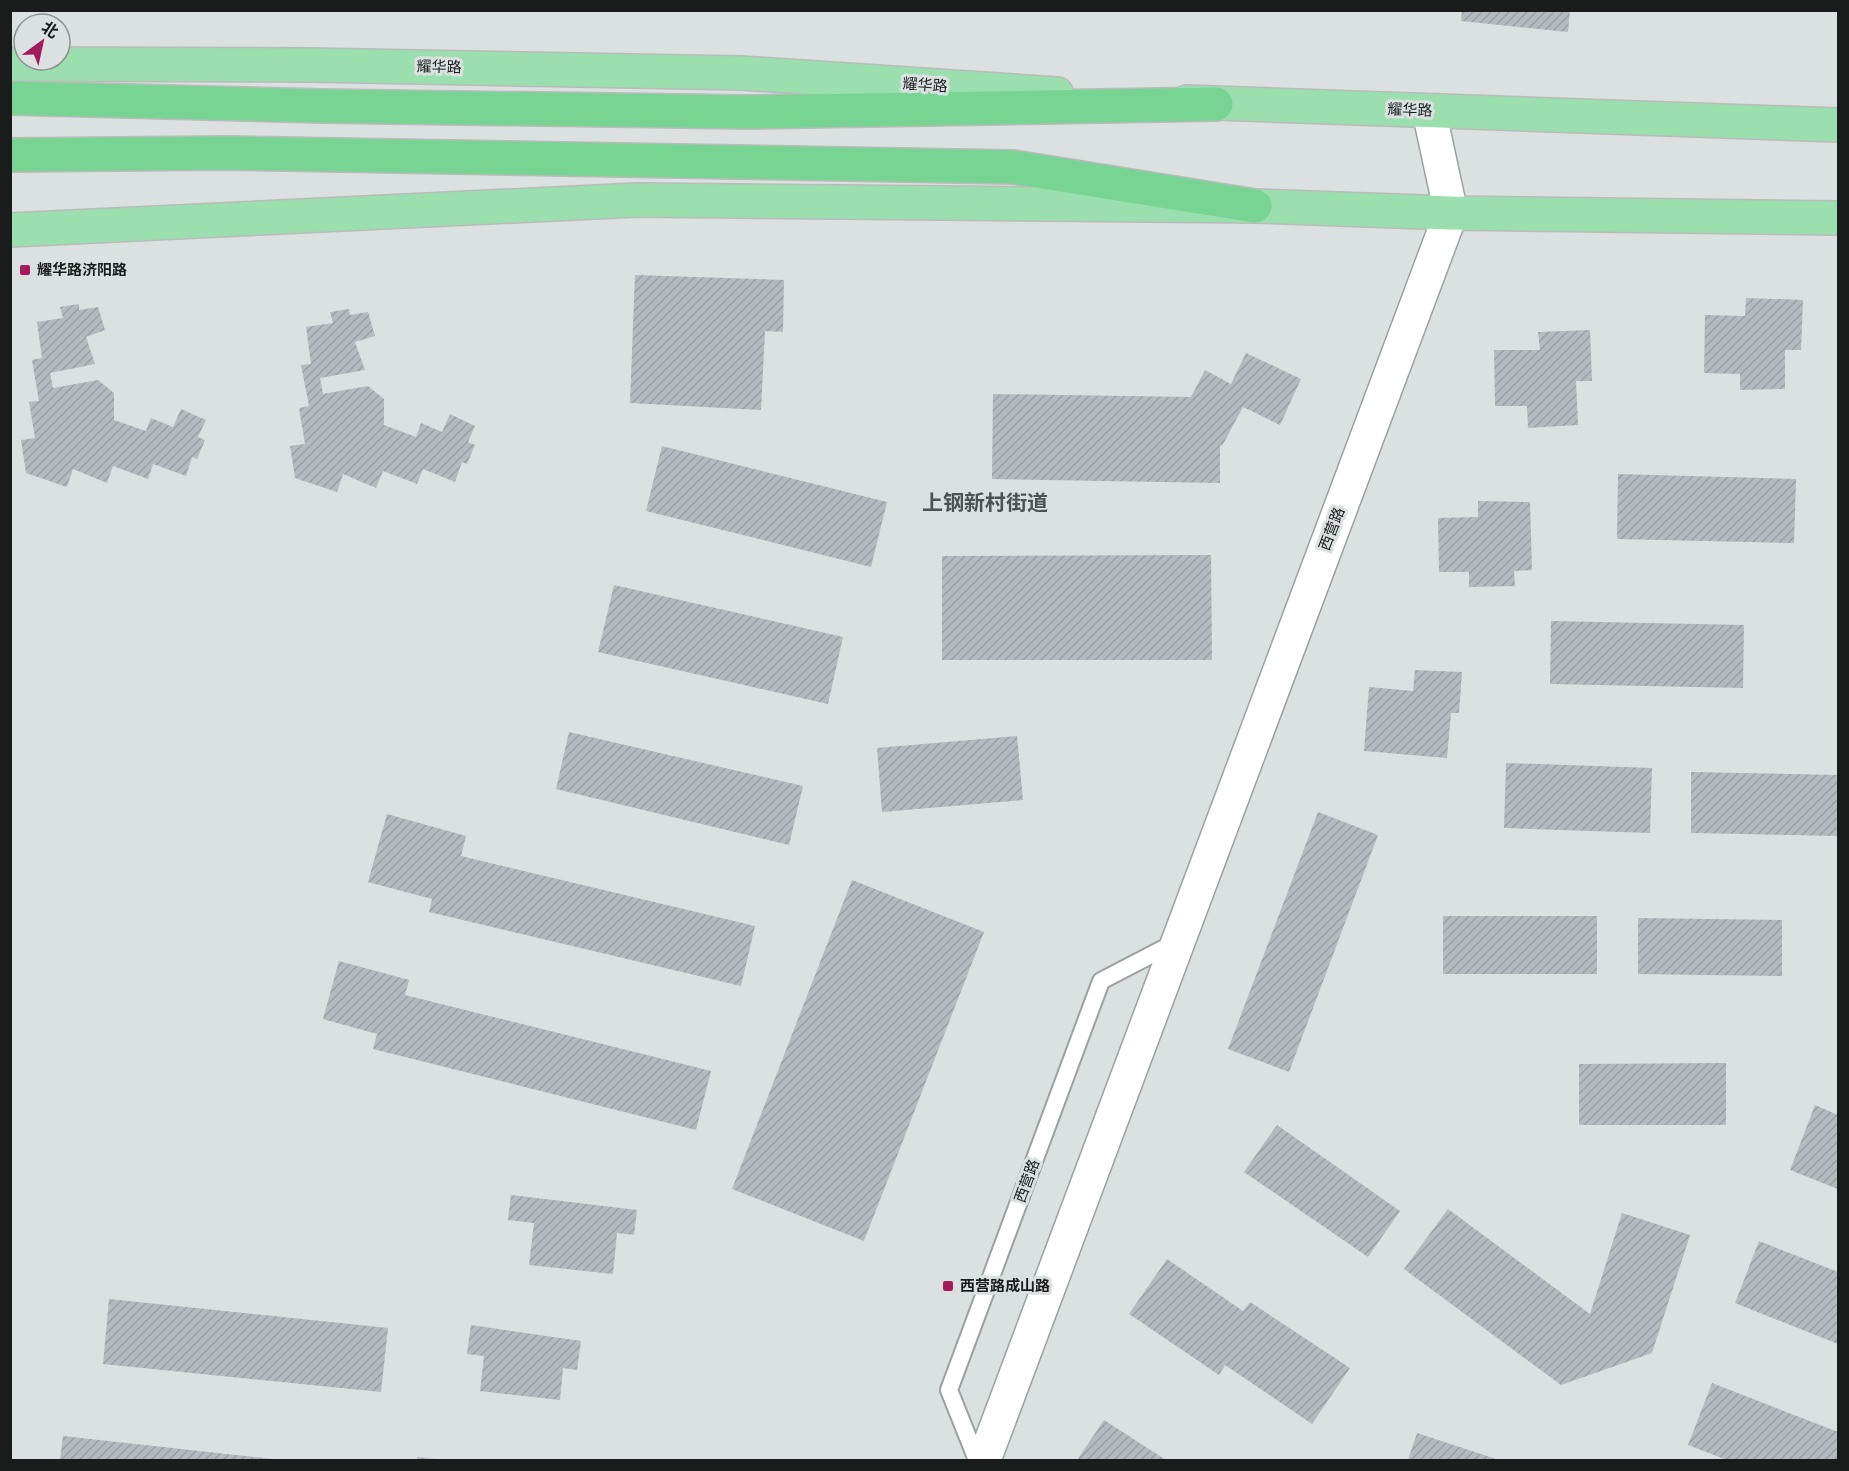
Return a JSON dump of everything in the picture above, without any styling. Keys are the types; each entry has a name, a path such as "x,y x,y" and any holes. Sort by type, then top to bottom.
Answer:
{"highway":[{"path":"10,98 749,112 1216,104"},
{"path":"10,155 227,153 1013,167 1254,206"}],"main road":[{"name":"耀华路","path":"10,64 311,64 742,73 1216,104 1839,125"},
{"path":"10,230 637,200 1254,206 1451,213 1839,218"}],"street":[{"path":"1429,111 1451,213"},
{"name":"西营路","path":"984,1461 1451,213"}],"lane":[{"name":"西营路","path":"977,1461 949,1390 1101,981 1177,942"}],"building":[{"path":"1462,10 1570,10 1568,32 1461,21"},
{"path":"635,275 784,280 783,332 765,331 761,410 630,403"},
{"path":"1746,298 1803,300 1801,350 1785,350 1785,389 1740,390 1740,374 1704,373 1705,315 1745,316"},
{"path":"79,304 79,310 98,307 105,330 86,337 95,364 50,373 53,388 98,380 114,393 114,420 146,431 151,418 173,427 181,409 206,420 198,437 205,440 197,459 192,457 186,476 153,464 148,479 113,466 107,483 73,469 67,487 26,473 21,440 35,438 29,402 39,401 32,360 42,358 37,322 63,318 60,307"},
{"path":"349,309 350,315 368,312 375,336 355,342 365,370 320,378 323,394 368,386 384,399 384,425 416,437 421,423 442,432 450,414 475,426 468,442 475,445 467,464 462,462 455,482 423,469 417,484 383,471 376,488 343,474 337,492 295,478 290,446 305,444 299,408 309,406 301,365 311,364 306,327 333,323 330,312"},
{"path":"1590,330 1592,381 1576,381 1578,425 1528,428 1527,406 1495,406 1494,350 1540,350 1538,332"},
{"path":"1246,353 1301,379 1280,425 1243,407 1222,446 1220,445 1220,483 992,479 993,394 1191,397 1205,370 1231,384"},
{"path":"662,446 887,502 871,567 646,511"},
{"path":"1618,474 1796,479 1794,543 1617,539"},
{"path":"1478,501 1530,502 1532,570 1514,571 1515,586 1469,587 1469,572 1439,572 1438,518 1478,517"},
{"path":"1211,555 1212,660 942,660 942,556"},
{"path":"614,585 843,637 828,704 598,652"},
{"path":"1551,621 1744,625 1743,688 1550,684"},
{"path":"1415,670 1462,672 1459,713 1451,713 1447,758 1364,751 1369,687 1413,691"},
{"path":"569,732 803,786 789,845 556,789"},
{"path":"1017,736 1023,800 882,812 877,748"},
{"path":"1506,763 1652,768 1650,833 1504,828"},
{"path":"1691,772 1838,775 1838,836 1691,833"},
{"path":"1318,812 1378,835 1289,1072 1228,1049"},
{"path":"387,814 466,836 461,856 755,926 741,986 429,912 432,899 368,882"},
{"path":"852,880 984,932 864,1241 732,1189"},
{"path":"1443,916 1597,916 1597,974 1443,974"},
{"path":"1638,918 1782,920 1782,976 1638,974"},
{"path":"339,961 409,980 405,995 711,1071 696,1130 373,1049 377,1034 323,1019"},
{"path":"1726,1063 1726,1125 1579,1125 1579,1064"},
{"path":"1815,1105 1838,1115 1838,1189 1790,1170"},
{"path":"1277,1125 1400,1211 1368,1257 1244,1172"},
{"path":"511,1195 637,1210 634,1235 617,1233 613,1274 529,1265 534,1223 508,1220"},
{"path":"1448,1209 1590,1314 1622,1213 1690,1235 1652,1353 1561,1385 1404,1269"},
{"path":"1759,1241 1838,1272 1838,1344 1735,1303"},
{"path":"1167,1259 1243,1311 1250,1302 1350,1368 1312,1424 1225,1365 1219,1375 1129,1314"},
{"path":"109,1299 388,1328 381,1392 103,1364"},
{"path":"471,1325 581,1341 577,1370 563,1368 560,1400 480,1391 484,1356 467,1354"},
{"path":"1712,1383 1838,1432 1838,1460 1727,1460 1688,1445"},
{"path":"1104,1420 1166,1460 1077,1460"},
{"path":"1417,1433 1499,1460 1408,1460"},
{"path":"63,1436 273,1459 273,1460 60,1460"},
{"path":"417,1457 435,1459 435,1460 417,1460"}],"place":[{"name":"耀华路济阳路","path":"25,270"},
{"name":"西营路成山路","path":"948,1286"}],"district":[{"name":"上钢新村街道","path":"985,503"}]}
